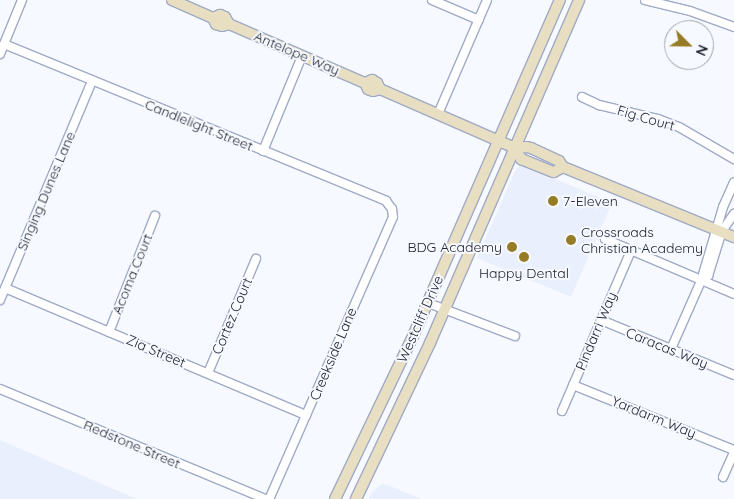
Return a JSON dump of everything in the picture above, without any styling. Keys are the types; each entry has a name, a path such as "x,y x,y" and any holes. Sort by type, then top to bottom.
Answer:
{"main road":[{"name":"Antelope Way","path":"172,0 213,18 220,15 226,17 229,24 365,82 372,80 377,82 380,89 507,145 526,147 559,160 563,167 734,237"},
{"name":"Westcliff Drive","path":"356,499 444,310 560,0"},
{"name":"Westcliff Drive","path":"335,499 428,303 579,0"},
{"path":"354,459 370,467"}],"street":[{"path":"0,54 22,0"},
{"path":"432,0 478,20"},
{"path":"438,114 487,0"},
{"path":"646,0 690,11 734,27"},
{"name":"Candlelight Street","path":"4,44 386,201 392,209"},
{"path":"263,151 302,56"},
{"name":"Singing Dunes Lane","path":"0,300 92,81"},
{"name":"Fig Court","path":"582,97 599,105 658,118 679,127 734,160"},
{"path":"671,349 701,281 734,182"},
{"name":"Creekside Lane","path":"269,499 393,217 392,209"},
{"path":"719,230 734,214"},
{"name":"Acoma Court","path":"109,332 155,216"},
{"path":"604,240 734,294"},
{"name":"Pindarri Way","path":"562,411 631,251"},
{"name":"Cortez Court","path":"208,373 256,259"},
{"name":"Zia Street","path":"5,288 306,414"},
{"path":"428,303 515,336"},
{"name":"Caracas Way","path":"601,320 734,375"},
{"name":"Yardarm Way","path":"573,385 734,451"},
{"name":"Redstone Street","path":"0,389 265,499"},
{"path":"723,477 734,451"}],"shaded area":[{"path":"520,166 525,166 612,203 571,297 477,258 516,169"},
{"path":"0,440 137,499 0,499"},
{"path":"382,484 421,499 369,499 372,492"}],"place":[{"name":"7-Eleven","path":"553,201"},
{"name":"Crossroads Christian Academy","path":"571,240"},
{"name":"BDG Academy","path":"512,247"},
{"name":"Happy Dental","path":"524,257"}]}
